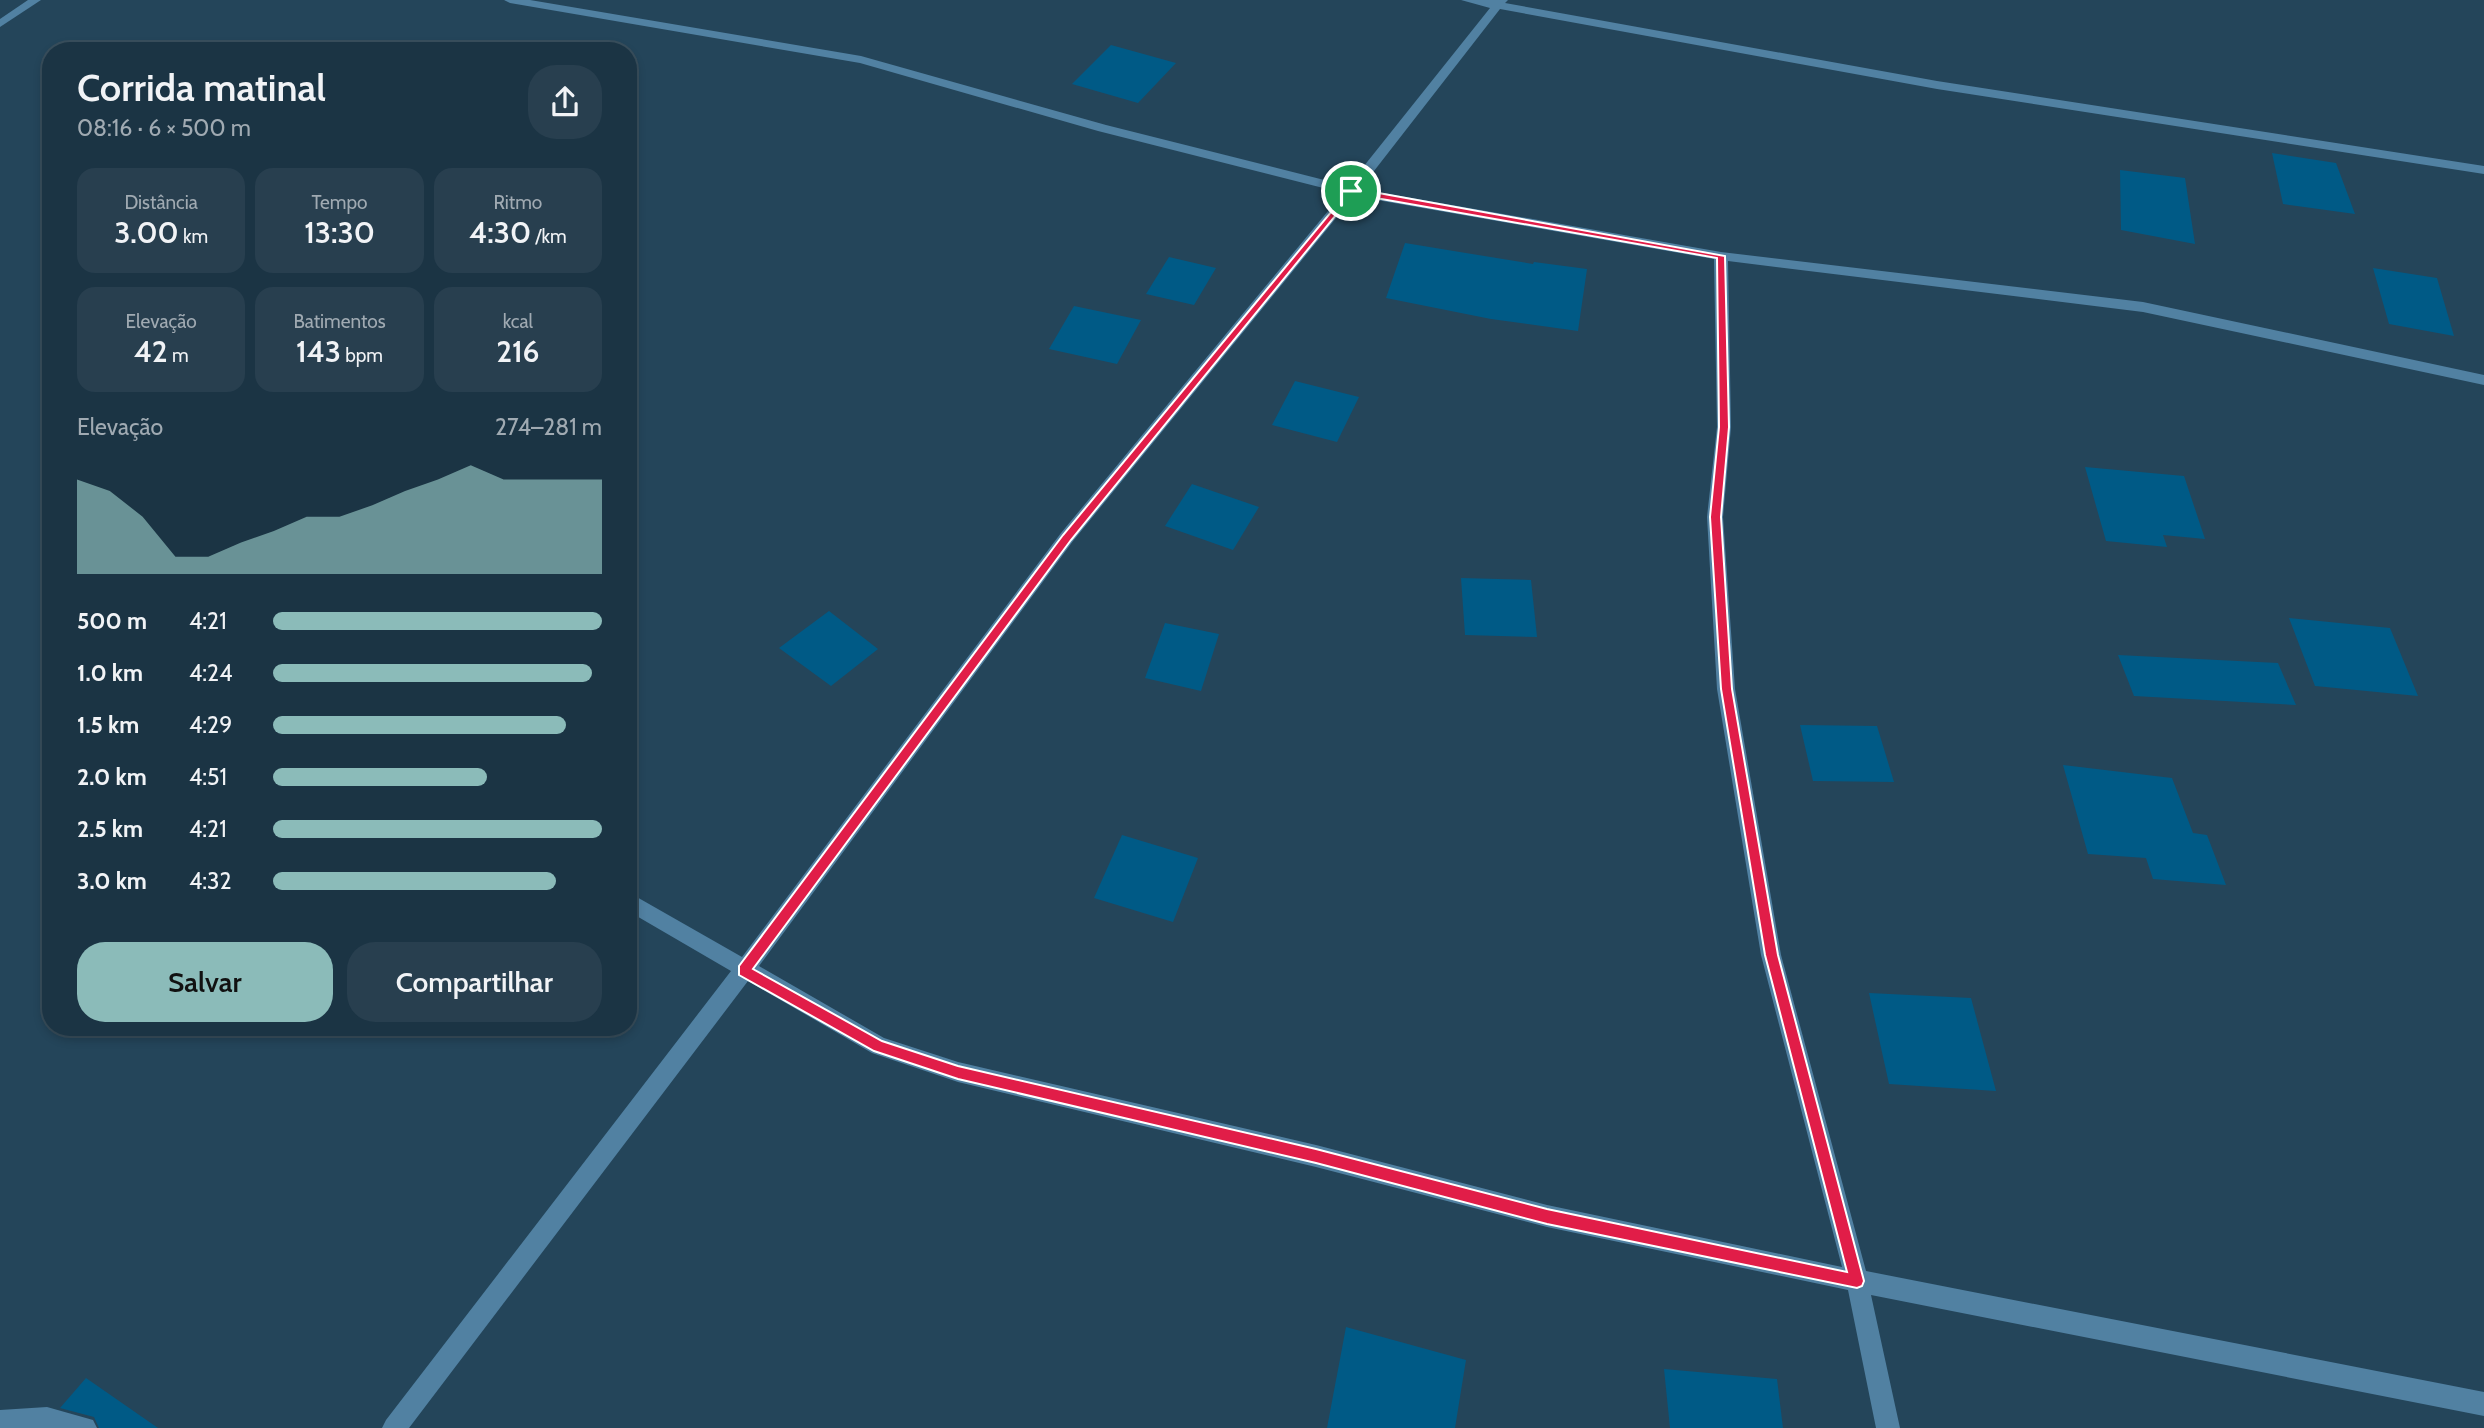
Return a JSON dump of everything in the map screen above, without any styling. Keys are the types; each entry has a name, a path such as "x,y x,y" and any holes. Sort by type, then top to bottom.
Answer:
{"street":[{"path":"0,24 35,0"},
{"path":"510,0 861,60 1101,128 1351,191 1721,256 2143,307 2484,380"},
{"path":"1467,0 1500,3 1937,85 2484,170"},
{"path":"394,1428 744,970 1067,537 1351,191 1425,94 1500,3"},
{"path":"1721,256 1724,427 1716,517 1726,689 1771,955 1857,1281 1888,1428"},
{"path":"637,906 879,1046 958,1072 1316,1156 1547,1216 1857,1281 2484,1404"},
{"path":"0,1422 47,1419 85,1428"}],"building":[{"path":"1111,45 1176,63 1138,103 1072,84"},
{"path":"2272,153 2336,163 2355,214 2283,204"},
{"path":"2120,170 2185,178 2195,244 2121,230"},
{"path":"1405,243 1533,264 1587,269 1578,331 1491,319 1386,298"},
{"path":"1169,257 1216,268 1194,305 1146,294"},
{"path":"2373,268 2437,278 2454,336 2389,324"},
{"path":"1074,306 1141,320 1117,364 1049,349"},
{"path":"1295,381 1359,397 1337,442 1272,425"},
{"path":"2085,467 2184,476 2205,539 2163,535 2167,547 2106,541"},
{"path":"1192,484 1259,507 1233,550 1165,526"},
{"path":"1461,578 1531,580 1537,637 1465,635"},
{"path":"829,611 878,649 831,686 779,648"},
{"path":"2289,618 2390,628 2418,696 2315,686"},
{"path":"1165,623 1219,634 1201,691 1145,678"},
{"path":"2118,655 2278,663 2296,705 2134,696"},
{"path":"1800,725 1877,726 1894,782 1813,781"},
{"path":"2063,765 2172,778 2193,833 2207,835 2226,885 2153,879 2146,858 2088,854"},
{"path":"1122,835 1198,858 1173,922 1094,898"},
{"path":"1869,993 1971,998 1996,1091 1889,1084"},
{"path":"1346,1327 1466,1360 1455,1428 1327,1428"},
{"path":"1664,1369 1777,1379 1783,1428 1670,1428"},
{"path":"86,1378 158,1428 99,1428 94,1417 60,1408"}],"route":[{"path":"1351,191 1721,256 1724,427 1716,517 1726,689 1771,955 1857,1281 1547,1216 1316,1156 958,1072 879,1046 744,970 1067,537 1351,191"}]}
